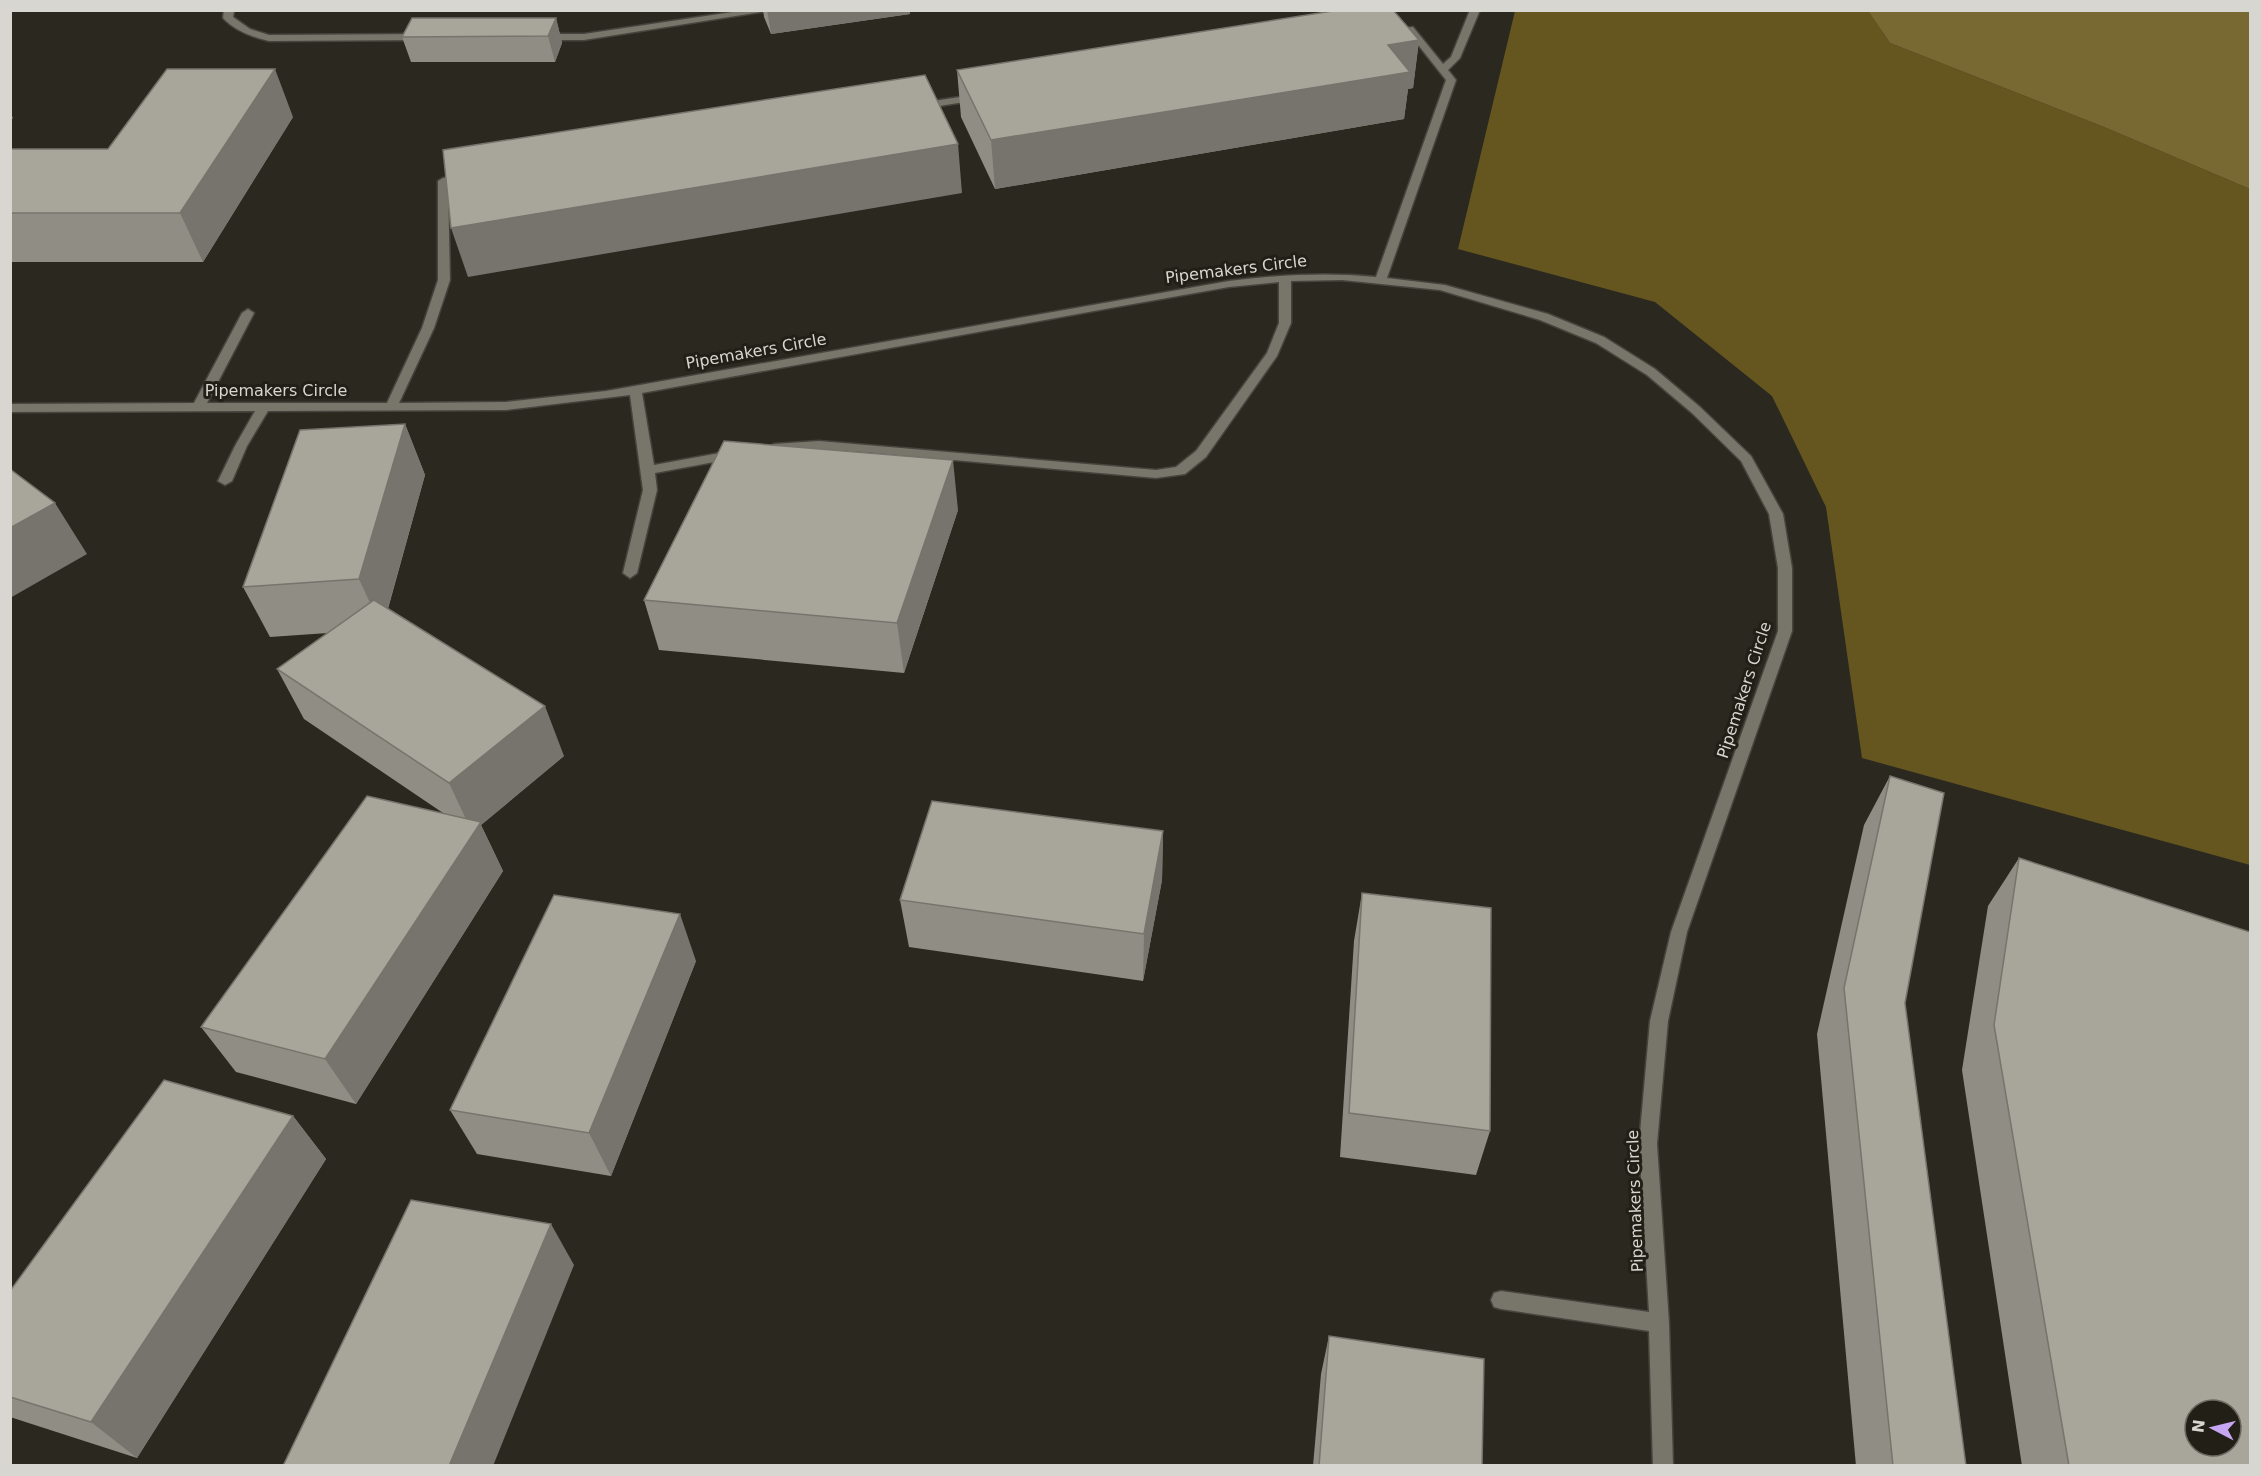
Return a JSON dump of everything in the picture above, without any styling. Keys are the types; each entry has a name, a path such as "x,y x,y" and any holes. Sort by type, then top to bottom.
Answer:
{"street":[{"path":"229,10 228,18 237,26 268,38 432,37"},
{"path":"526,37 584,37 769,10"},
{"path":"1443,69 1455,58 1475,10"},
{"path":"1374,35 1410,29 1451,80 1380,281"},
{"path":"914,107 997,94"},
{"path":"391,407 428,328 444,280 443,181 478,176"},
{"name":"Pipemakers Circle","path":"10,408 506,406 635,390 1127,301 1285,278 1342,277 1440,287 1544,317 1600,340 1651,372 1696,410 1746,459 1776,514 1785,568 1785,631 1679,932 1659,1021 1648,1144 1659,1323 1663,1466"},
{"path":"648,470 754,451 819,445 1156,474 1180,471 1201,454 1273,353 1285,323 1285,278"},
{"path":"198,408 248,313"},
{"path":"630,573 650,490 635,390"},
{"path":"225,481 241,446 263,408"},
{"path":"1501,1300 1659,1323"}],"shaded area":[{"path":"1515,11 1868,11 1890,43 2104,127 2250,189 2250,865 1862,758 1826,507 1772,396 1655,302 1458,249"},
{"path":"1868,11 2250,11 2250,189 2104,127 1890,43"}],"building":[{"path":"1339,10 1393,10 1419,40 1388,45 1410,72 991,140 957,70"},
{"path":"412,18 556,18 548,36 402,37"},
{"path":"167,69 275,69 180,213 10,213 10,149 108,149"},
{"path":"925,75 958,144 451,228 443,150"},
{"path":"405,424 359,579 243,587 300,430"},
{"path":"724,441 953,460 897,623 644,600"},
{"path":"10,469 55,503 10,528"},
{"path":"374,600 545,706 449,783 277,669"},
{"path":"1890,776 1944,793 1905,1003 1966,1466 1893,1466 1844,988"},
{"path":"367,796 481,822 325,1059 201,1027"},
{"path":"932,801 1163,831 1144,934 900,900"},
{"path":"2019,858 2250,932 2250,1466 2069,1466 1994,1025"},
{"path":"1362,893 1491,908 1490,1131 1349,1113"},
{"path":"554,895 680,914 589,1133 450,1110"},
{"path":"164,1080 293,1116 91,1422 10,1397 10,1291"},
{"path":"411,1200 551,1224 449,1466 283,1466"},
{"path":"1329,1336 1484,1359 1482,1466 1319,1466"}]}
